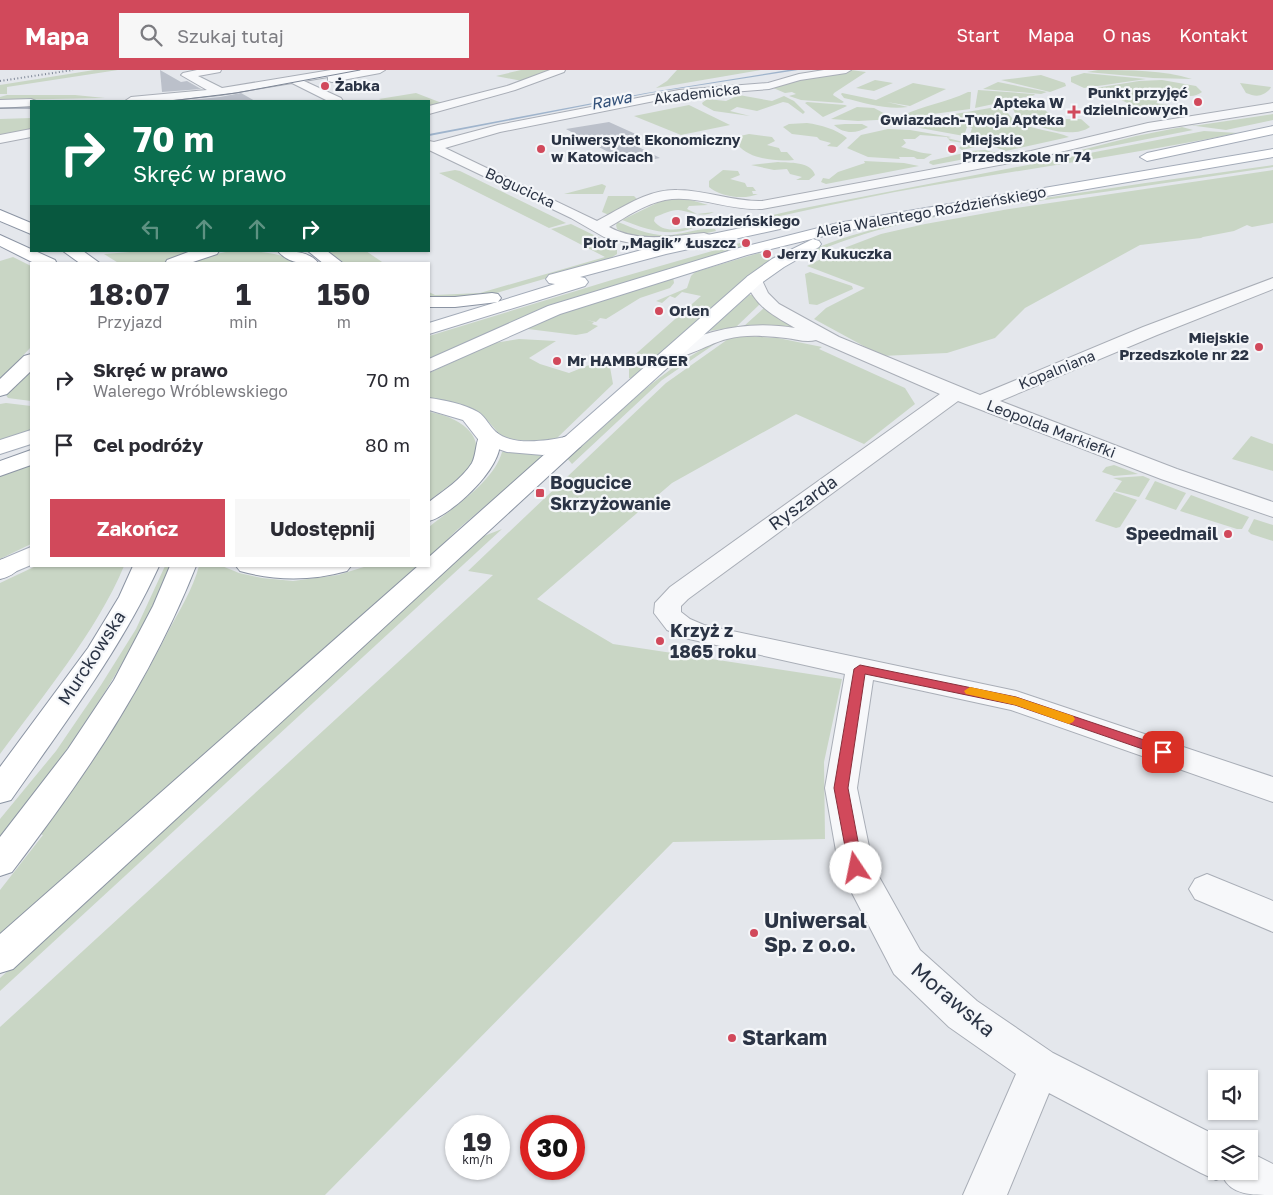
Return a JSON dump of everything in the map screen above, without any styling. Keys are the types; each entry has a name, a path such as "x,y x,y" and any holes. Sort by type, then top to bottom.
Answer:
{"main road":[{"path":"1273,130 1133,161 1273,140"},
{"name":"Aleja Walentego Roździeńskiego","path":"430,366 554,310 612,290 775,242 843,226 893,218 1060,182 1273,153"},
{"path":"1060,182 1273,162"},
{"name":"Aleja Walentego Roździeńskiego","path":"1060,182 1086,170"},
{"name":"Aleja Walentego Roździeńskiego","path":"430,329 634,266 806,220 864,208"},
{"path":"0,215 30,229"},
{"path":"0,957 572,442 616,400 672,354 754,280 778,263 811,245 893,218"},
{"path":"430,317 618,260 704,238 806,220"},
{"path":"0,240 44,262"},
{"path":"73,252 90,262"},
{"path":"177,262 207,252"},
{"path":"288,252 307,262"},
{"path":"318,252 333,262"},
{"path":"430,302 455,302 492,298"},
{"path":"0,390 30,361"},
{"path":"430,404 442,406 470,416 489,438 507,444 529,448 543,448 572,442"},
{"path":"0,446 30,437"},
{"path":"430,513 481,468 489,446 489,438"},
{"path":"0,456 30,447"},
{"path":"0,469 30,457"},
{"path":"3,569 30,556"},
{"name":"Murckowska","path":"31,746 97,656 139,584 146,567"},
{"path":"0,862 59,786 111,708 163,614 183,567"},
{"path":"255,567 284,572 312,571 333,567"},
{"path":"0,777 31,746"},
{"path":"0,791 31,746"}],"street":[{"path":"216,70 187,75 220,92"},
{"path":"211,100 350,70"},
{"path":"141,100 220,92 380,70"},
{"path":"430,110 511,88 560,70"},
{"name":"Akademicka","path":"430,146 498,129 675,94 700,90 765,87 798,77 846,70"},
{"path":"298,82 334,100"},
{"path":"0,104 30,103"},
{"path":"603,230 657,197 668,195 693,197 732,205 752,206 780,202 1031,156 1148,127 1273,107"},
{"path":"0,115 30,114"},
{"path":"0,139 30,133"},
{"name":"Bogucicka","path":"430,146 568,211 603,230 653,243 704,238"},
{"path":"714,216 730,212 732,205"},
{"name":"Bogucicka","path":"603,230 623,250 623,255 618,260"},
{"name":"Leopolda Markiefki","path":"754,280 760,295 773,308 832,341 955,393 1169,474 1273,510"},
{"name":"Kopalniana","path":"981,402 1271,285"},
{"name":"Leopolda Markiefki","path":"672,354 715,335 743,330 788,332 832,341"},
{"name":"Ryszarda","path":"860,669 699,633 680,626 672,620 667,612 668,603 955,393"},
{"path":"860,669 1016,701 1273,790"},
{"name":"Morawska","path":"860,669 841,788 856,868 907,962 963,1014 1039,1066 1208,1154"},
{"path":"1207,889 1273,917"},
{"path":"985,1195 1039,1066"}],"green space":[{"path":"94,70 118,70 7,87 7,94 0,94 0,85"},
{"path":"521,70 553,70 522,81 496,76"},
{"path":"677,70 761,70 656,88 667,81"},
{"path":"851,70 866,72 834,93 833,95 844,102 842,103 801,100 789,96 796,94 792,92 785,93 771,87 785,82"},
{"path":"1098,70 1158,72 1192,79 1153,78 1087,72"},
{"path":"1084,73 1146,79 1084,88 1071,82 1071,77"},
{"path":"1041,75 1065,83 1066,86 1050,92 1001,80"},
{"path":"875,80 893,83 874,91 856,88"},
{"path":"1162,80 1196,86 1202,92 1194,96 1171,94 1155,97 1159,100 1156,103 1168,105 1179,112 1152,114 1121,100 1089,89 1139,81"},
{"path":"998,82 1047,92 1041,94 983,89"},
{"path":"913,83 946,89 910,106 887,102 908,107 900,108 868,104 844,98 841,94 876,100"},
{"path":"1240,83 1271,87 1264,94 1256,96 1246,93"},
{"path":"978,90 1034,94 1035,95 975,108"},
{"path":"971,92 970,109 904,118 902,116 918,109"},
{"path":"416,93 447,105 430,109 430,100 379,99"},
{"path":"7,95 75,95 105,98 0,100 0,97"},
{"path":"739,95 772,101 784,96 794,101 805,112 803,114 788,103 783,102 757,111 737,107 730,111 750,116 714,111 702,103 707,99 726,101"},
{"path":"1020,102 1041,107 1051,115 1026,120 1015,113 1012,107"},
{"path":"805,103 847,106 823,117"},
{"path":"689,105 730,125 681,135 634,116"},
{"path":"857,107 874,108 895,119 858,121 831,119"},
{"path":"1005,107 1009,115 1024,125 1069,137 1006,151 969,138 972,128 967,127 964,136 920,128 908,122"},
{"path":"1273,114 1273,120 1226,130 1194,126"},
{"path":"1060,116 1066,119 1081,119 1090,127 1076,132 1068,132 1050,130 1028,121 1046,117"},
{"path":"30,118 30,129 0,135 0,119"},
{"path":"807,123 828,128 847,138 837,147 827,146 831,143 820,140 817,137 792,134 783,127 789,124"},
{"path":"862,124 868,127 860,131 847,132 834,125"},
{"path":"1182,127 1193,130 1046,159 1136,136"},
{"path":"888,129 910,130 951,137 920,135 915,139 903,139 906,143 901,147 932,154 924,159 914,157 899,157 900,159 868,157 847,148 861,135"},
{"path":"1204,131 1238,133 895,192 725,228 724,226 799,209"},
{"path":"749,134 772,137 775,141 767,145 779,148 781,152 787,152 794,160 772,160 749,154 738,145 740,136"},
{"path":"948,138 980,146 962,150 959,148 964,143 950,141"},
{"path":"985,150 997,153 933,165 929,163 930,161 972,151"},
{"path":"864,161 904,163 919,166 826,184 821,182 823,178 829,179 838,172 865,163"},
{"path":"778,162 804,165 813,170 815,175 809,180 796,180 802,177 790,174 787,169 774,170 751,165"},
{"path":"1273,165 1273,167 997,206 1057,196"},
{"path":"455,170 566,223 549,228 439,173"},
{"path":"723,170 738,171 740,175 730,179 745,183 747,187 753,187 756,191 752,191 753,194 758,194 746,197 726,195 709,187 709,181"},
{"path":"1273,170 1273,223 1252,227 1247,225 1234,231 1201,238 1140,245 1025,308 995,338 947,353 882,356 814,319 826,308 865,288 807,266 839,250 881,234 1009,209"},
{"path":"602,184 606,186 603,194 564,194"},
{"path":"608,196 634,196 638,200 609,215 602,212"},
{"path":"684,198 708,205 689,206 687,209 697,214 714,212 701,215 675,210 655,217 654,221 664,228 682,229 700,225 680,232 651,230 622,220 661,201"},
{"path":"980,209 902,224 844,241 816,252 809,251 873,229"},
{"path":"618,222 658,235 672,235 704,229 715,229 716,231 675,240 629,236 617,229 616,225"},
{"path":"571,224 604,240 592,245 598,248 613,245 617,250 617,254 606,261 493,294 430,299 430,292 435,295 480,293 605,257 551,229"},
{"path":"740,243 745,246 558,304 430,360 430,336"},
{"path":"194,252 169,262 117,262 104,254"},
{"path":"226,252 259,252 284,256 296,262 190,262"},
{"path":"328,252 367,252 382,262 343,262"},
{"path":"759,253 770,260 632,379 629,378 629,360 701,296 682,292 675,298 670,296 662,303 656,301 687,288 691,276 695,272"},
{"path":"13,257 30,266 30,348 0,380 0,261"},
{"path":"810,272 852,286 853,289 817,305 809,304 805,274"},
{"path":"673,277 674,283 670,288 640,298 606,319 600,318 596,322 587,320 594,322 592,324 598,326 587,333 576,335 528,329 531,326 571,310"},
{"path":"749,295 752,295 760,304 736,327 709,331"},
{"path":"765,307 809,331 770,326 744,326"},
{"path":"725,337 662,380 572,464 567,458 661,376"},
{"path":"731,337 778,338 822,347 819,349 905,388 915,404 864,444 796,414 672,483 537,599 613,644 842,679 824,762 825,839 673,842 325,1195 0,1195 0,1027 493,575 468,571 666,383"},
{"path":"519,339 556,341 529,358 540,364 569,373 604,359 610,367 613,384 557,438 540,442 508,439 501,436 488,421 477,413 430,399 430,373 494,343"},
{"path":"30,371 30,401 8,398 6,395"},
{"path":"0,404 30,406 30,434 0,443"},
{"path":"430,412 457,421 472,434 476,442 473,462 453,483 430,500"},
{"path":"1251,436 1273,444 1273,471 1232,459"},
{"path":"502,452 538,454 543,457 457,530 430,557 430,526 481,484 498,463"},
{"path":"30,464 30,544 0,559 0,476"},
{"path":"1114,465 1138,474 1114,476 1102,472 1106,467"},
{"path":"1143,476 1150,479 1139,497 1115,491 1122,481 1113,478"},
{"path":"1155,481 1186,493 1176,510 1145,499"},
{"path":"1114,492 1137,500 1120,527 1116,528 1095,521"},
{"path":"1191,495 1249,517 1242,529 1237,529 1180,511"},
{"path":"1254,519 1273,525 1273,541 1251,534 1248,531"},
{"path":"502,529 0,991 0,978 468,549 484,536"},
{"path":"34,567 124,567 113,590 84,639 51,687 0,754 0,583"},
{"path":"165,567 170,567 135,640 115,675 72,743 0,842 0,819 56,751 136,629"},
{"path":"199,567 224,567 239,573 262,578 293,581 338,575 364,567 418,567 0,937 0,890 43,835 40,834 76,786 125,711 193,583"}],"water":[{"name":"Rawa","path":"798,70 650,93 430,136 430,134 646,93"}],"building":[{"path":"160,70 181,82 187,81 201,89 162,92"},
{"path":"241,93 253,100 189,100"},
{"path":"609,122 640,136 623,139 660,158 630,164 566,129"}],"tram line":[{"path":"178,100 236,93 360,70"},
{"path":"0,108 30,108"}],"railway":[{"path":"0,81 73,70"}],"slow traffic":[{"path":"970,691 1016,701 1069,719"}],"place":[{"name":"Żabka","path":"325,86"},
{"name":"Punkt przyjęć dzielnicowych","path":"1198,102"},
{"name":"Apteka W Gwiazdach-Twoja Apteka","path":"1074,112"},
{"name":"Uniwersytet Ekonomiczny w Katowicach","path":"541,149"},
{"name":"Miejskie Przedszkole nr 74","path":"952,149"},
{"name":"Rozdzieńskiego","path":"676,221"},
{"name":"Piotr „Magik” Łuszcz","path":"746,243"},
{"name":"Jerzy Kukuczka","path":"767,254"},
{"name":"Orlen","path":"659,311"},
{"name":"Miejskie Przedszkole nr 22","path":"1259,347"},
{"name":"Mr HAMBURGER","path":"557,361"},
{"name":"Bogucice Skrzyżowanie","path":"540,493"},
{"name":"Speedmail","path":"1228,534"},
{"name":"Krzyż z 1865 roku","path":"660,641"},
{"name":"Uniwersal Sp. z o.o.","path":"754,933"},
{"name":"Starkam","path":"732,1038"}],"route":[{"path":"856,868 841,788 860,669 1016,701 1163,752"}]}
